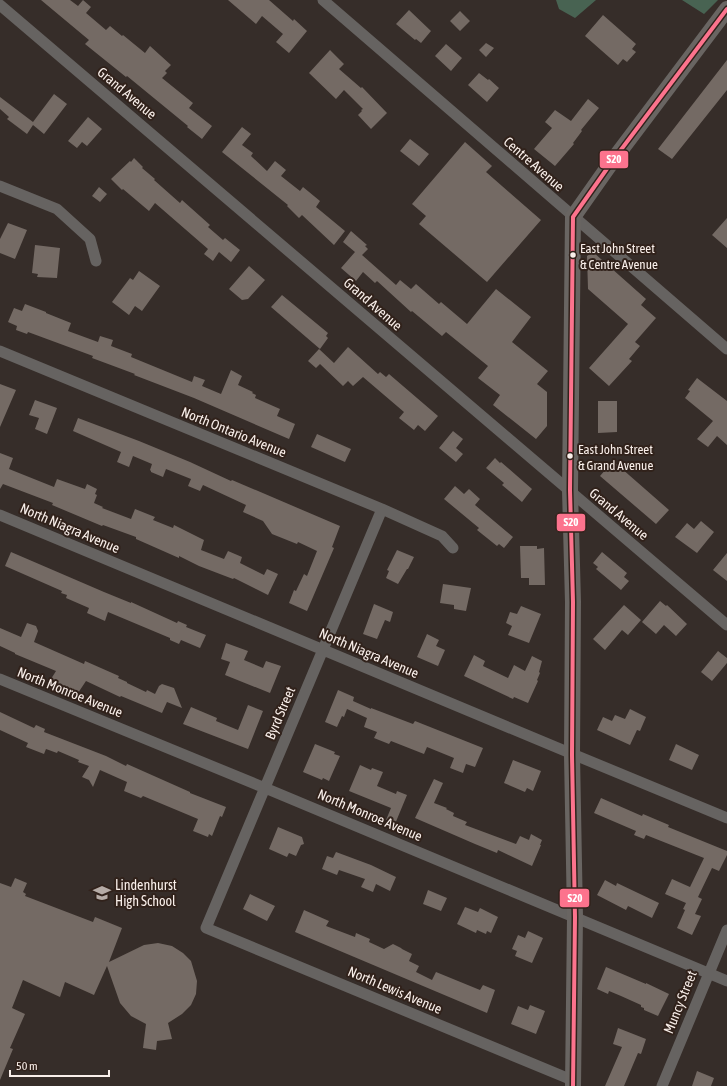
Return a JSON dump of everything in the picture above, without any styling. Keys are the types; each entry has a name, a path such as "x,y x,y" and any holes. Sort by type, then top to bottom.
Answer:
{"street":[{"name":"Centre Avenue","path":"323,0 727,349"},
{"name":"Grand Avenue","path":"0,5 727,625"},
{"path":"572,1083 575,917 572,754 573,602 570,492 573,217 723,14"},
{"path":"0,186 57,209 90,239 96,261"},
{"name":"North Ontario Avenue","path":"0,351 382,509 442,536 453,548"},
{"name":"Byrd Street","path":"206,928 382,509"},
{"name":"North Niagra Avenue","path":"0,515 727,818"},
{"name":"North Monroe Avenue","path":"0,679 727,981"},
{"name":"North Lewis Avenue","path":"206,928 572,1083"},
{"name":"Muncy Street","path":"662,1086 727,930"}],"green space":[{"path":"556,0 596,0 575,18 559,9"},
{"path":"682,0 718,0 704,14"}],"building":[{"path":"41,0 70,0 78,6 83,0 91,7 86,13 106,30 110,26 145,53 150,46 171,65 165,71 167,73 162,78 193,103 189,108 212,126 202,139 127,76 126,77 85,44 89,40"},
{"path":"228,0 269,0 307,31 289,53 276,42 283,34 262,16 256,24"},
{"path":"409,10 431,31 421,43 416,39 415,40 396,24"},
{"path":"460,11 470,21 460,31 450,21"},
{"path":"603,15 636,44 632,49 636,52 627,62 623,59 618,65 585,36"},
{"path":"486,43 494,48 486,57 479,50"},
{"path":"446,44 462,58 451,71 435,56"},
{"path":"330,50 344,64 339,69 361,88 362,87 387,113 371,129 358,115 363,109 344,90 336,99 309,73"},
{"path":"727,60 727,90 672,159 658,149"},
{"path":"479,73 499,88 487,102 468,85"},
{"path":"54,94 67,104 44,134 33,125 27,134 7,119 9,117 0,109 0,97 33,122"},
{"path":"588,99 599,108 581,130 582,131 573,143 574,144 555,166 534,149 552,128 545,122 555,110 571,121"},
{"path":"88,117 102,129 87,146 82,142 77,148 68,141"},
{"path":"242,127 251,134 242,145 253,153 251,156 267,171 275,161 286,170 281,176 300,191 303,187 320,201 316,207 345,231 334,245 302,215 299,218 287,206 288,205 222,152"},
{"path":"410,139 429,154 419,166 400,151"},
{"path":"465,142 492,166 486,172 541,220 487,282 419,224 426,216 412,204"},
{"path":"134,158 143,167 142,168 155,179 154,180 180,203 182,200 210,225 208,227 223,240 225,238 240,250 231,262 219,252 213,261 204,254 208,249 155,203 149,211 123,189 122,190 111,179"},
{"path":"99,187 107,194 100,202 92,196"},
{"path":"727,218 727,248 712,235"},
{"path":"8,223 27,230 15,259 0,253 0,239"},
{"path":"351,231 367,245 365,246 368,249 362,255 396,285 400,280 411,289 416,284 439,304 441,302 467,324 496,289 531,317 512,342 548,371 537,384 547,392 547,426 536,439 493,405 500,395 478,378 488,366 446,332 442,336 412,311 411,312 377,281 375,283 363,272 356,281 341,268 355,252 343,242"},
{"path":"35,245 60,248 57,278 37,277 38,274 32,273"},
{"path":"593,252 646,299 641,305 656,318 635,342 640,346 629,359 632,361 609,386 589,368 628,324 588,289 587,256"},
{"path":"249,266 265,280 248,299 242,300 229,289"},
{"path":"139,271 160,286 142,311 135,306 129,315 112,302 130,278 133,280"},
{"path":"282,295 328,333 326,336 328,338 320,349 271,307"},
{"path":"25,304 71,323 68,331 98,342 100,336 113,340 111,346 132,354 131,357 192,382 194,376 205,380 202,386 221,394 231,370 242,376 238,385 253,392 252,393 256,395 255,398 280,409 277,416 295,424 289,439 194,398 92,358 93,356 28,332 27,334 16,330 17,326 8,322 14,308 22,311"},
{"path":"348,347 378,374 380,372 386,377 389,374 438,416 425,431 418,425 414,430 399,418 404,412 363,377 353,386 348,381 343,386 320,364 316,368 308,361 319,349 334,363"},
{"path":"697,378 727,401 727,445 717,436 708,447 697,439 713,421 685,398 690,391 688,390"},
{"path":"0,384 16,390 0,427"},
{"path":"35,400 57,408 47,434 35,429 39,418 29,415"},
{"path":"598,401 617,401 617,432 598,433"},
{"path":"78,418 190,462 231,481 232,480 340,526 332,547 334,548 307,611 289,603 294,590 296,591 304,574 307,576 317,551 298,542 297,544 272,534 263,521 243,512 246,505 203,485 200,491 188,486 191,479 166,469 163,477 151,472 150,470 152,464 133,456 129,467 117,462 121,452 73,431"},
{"path":"453,431 463,439 456,448 463,454 456,462 439,448"},
{"path":"317,434 351,449 345,462 311,447"},
{"path":"0,453 13,458 9,469 54,487 57,479 85,489 87,484 97,489 95,494 97,495 94,503 103,507 102,508 131,519 135,509 155,517 153,520 173,528 174,525 204,540 201,550 224,559 228,551 242,557 240,563 264,575 267,569 278,574 268,595 234,578 233,579 199,566 179,556 179,558 136,539 136,537 103,525 102,526 52,505 53,503 3,484 0,489"},
{"path":"495,458 532,489 522,502 502,485 504,483 486,468"},
{"path":"613,461 669,510 656,524 600,476"},
{"path":"455,486 464,494 469,489 480,499 475,505 513,537 504,548 499,544 497,546 477,530 479,528 444,499"},
{"path":"701,521 714,532 697,553 675,537 687,523 694,529"},
{"path":"520,546 537,546 537,549 544,548 545,585 529,585 529,578 521,578"},
{"path":"397,550 414,557 398,584 386,578 389,571 387,570"},
{"path":"11,552 131,602 177,623 178,621 187,625 186,627 206,635 200,648 181,640 179,644 170,640 170,638 108,612 105,621 87,613 89,608 66,598 67,595 61,593 62,591 5,566"},
{"path":"602,552 627,573 624,577 629,581 621,590 596,569 598,567 593,563"},
{"path":"727,553 727,581 713,570"},
{"path":"443,584 471,588 466,611 454,609 454,605 440,603"},
{"path":"660,601 666,606 667,605 687,624 676,636 664,625 656,634 642,622"},
{"path":"374,604 393,612 390,622 385,620 377,639 363,634"},
{"path":"624,605 641,620 628,635 622,630 605,650 593,639"},
{"path":"521,606 541,614 529,643 508,635 512,626 506,623 510,612 517,614"},
{"path":"27,623 36,626 38,631 34,642 84,664 85,661 119,676 118,678 146,692 147,690 155,694 159,686 162,684 174,688 182,708 167,702 162,713 121,696 120,697 86,681 76,696 51,679 56,671 0,646 0,628 21,637"},
{"path":"427,634 439,640 436,646 445,650 438,666 417,657"},
{"path":"226,643 248,651 244,660 263,668 266,661 281,666 270,693 225,675 230,662 221,659"},
{"path":"718,651 727,658 727,663 712,681 701,672"},
{"path":"474,655 485,661 483,666 508,678 514,665 525,671 532,656 542,661 538,681 528,703 514,697 513,699 464,676"},
{"path":"338,690 354,697 353,701 371,709 413,724 415,721 483,748 475,767 466,764 463,773 450,768 454,758 427,747 424,754 391,741 389,744 374,738 377,732 364,727 367,718 347,709 344,717 342,716 337,727 325,722"},
{"path":"248,705 263,711 248,749 183,724 191,707 217,718 216,721 238,730"},
{"path":"630,709 646,717 640,731 637,730 630,745 597,730 603,717 612,721 615,715 625,719"},
{"path":"0,712 34,728 36,725 45,729 44,732 106,756 126,766 127,764 190,793 226,807 222,817 220,816 212,836 209,834 208,837 193,831 198,819 143,796 141,798 124,791 127,782 100,770 93,787 89,780 82,777 89,766 58,751 57,753 46,749 44,754 26,747 28,743 0,730"},
{"path":"315,744 335,752 334,754 340,756 329,781 323,778 322,780 303,772"},
{"path":"676,744 699,755 692,770 669,760"},
{"path":"513,760 541,771 533,791 527,788 525,792 504,783"},
{"path":"360,765 371,770 372,768 383,772 377,786 396,794 397,791 407,795 395,824 386,820 391,808 349,791"},
{"path":"434,779 443,783 434,803 447,808 446,809 454,813 453,816 467,822 465,825 516,844 520,836 529,840 531,834 542,840 532,866 498,850 497,853 415,818"},
{"path":"601,798 642,816 643,814 669,825 668,827 727,851 727,855 719,871 712,868 698,897 702,899 695,914 701,916 692,935 677,928 685,910 683,909 686,903 665,894 672,879 690,887 704,858 646,835 644,839 634,835 636,831 594,813"},
{"path":"278,827 302,837 304,844 301,845 296,856 289,853 287,857 269,849"},
{"path":"336,852 371,865 396,877 390,891 376,884 373,892 361,887 365,879 339,870 337,875 322,869 327,856 333,858"},
{"path":"15,878 27,883 23,892 26,894 25,896 93,922 95,917 122,928 109,962 144,945 158,943 172,946 183,953 191,961 197,981 196,994 191,1005 182,1014 168,1023 172,1039 157,1041 156,1050 143,1048 146,1024 131,1016 120,1003 107,966 94,995 65,982 60,997 23,980 12,1008 25,1014 10,1048 13,1049 0,1080 0,883 11,887"},
{"path":"605,880 616,886 617,883 659,903 652,918 628,906 626,910 597,895"},
{"path":"428,890 447,898 441,911 423,904"},
{"path":"250,894 275,906 267,921 243,909"},
{"path":"465,907 478,912 480,908 498,917 491,933 487,931 486,934 477,930 476,933 457,924"},
{"path":"304,910 329,921 326,926 355,937 356,933 370,939 369,942 384,949 393,944 412,954 409,961 419,966 416,972 432,980 436,972 480,990 483,985 495,990 487,1013 295,932"},
{"path":"528,931 543,938 532,963 515,956 517,951 512,949 518,935 525,938"},
{"path":"606,967 669,994 658,1016 644,1010 641,1005 621,996 609,991 608,994 597,989"},
{"path":"530,1005 545,1011 536,1034 511,1024 518,1006 528,1010"},
{"path":"618,1028 646,1039 641,1054 638,1053 624,1086 605,1086 622,1047 613,1044"},
{"path":"697,1071 714,1078 711,1086 692,1086"}],"transit line":[{"name":"S20","path":"573,1086 575,917 572,755 573,602 570,490 573,217 611,163 727,9"}],"place":[{"name":"East John Street & Centre Avenue","path":"573,255"},
{"name":"East John Street & Grand Avenue","path":"570,456"},
{"name":"Lindenhurst High School","path":"102,893"}]}
